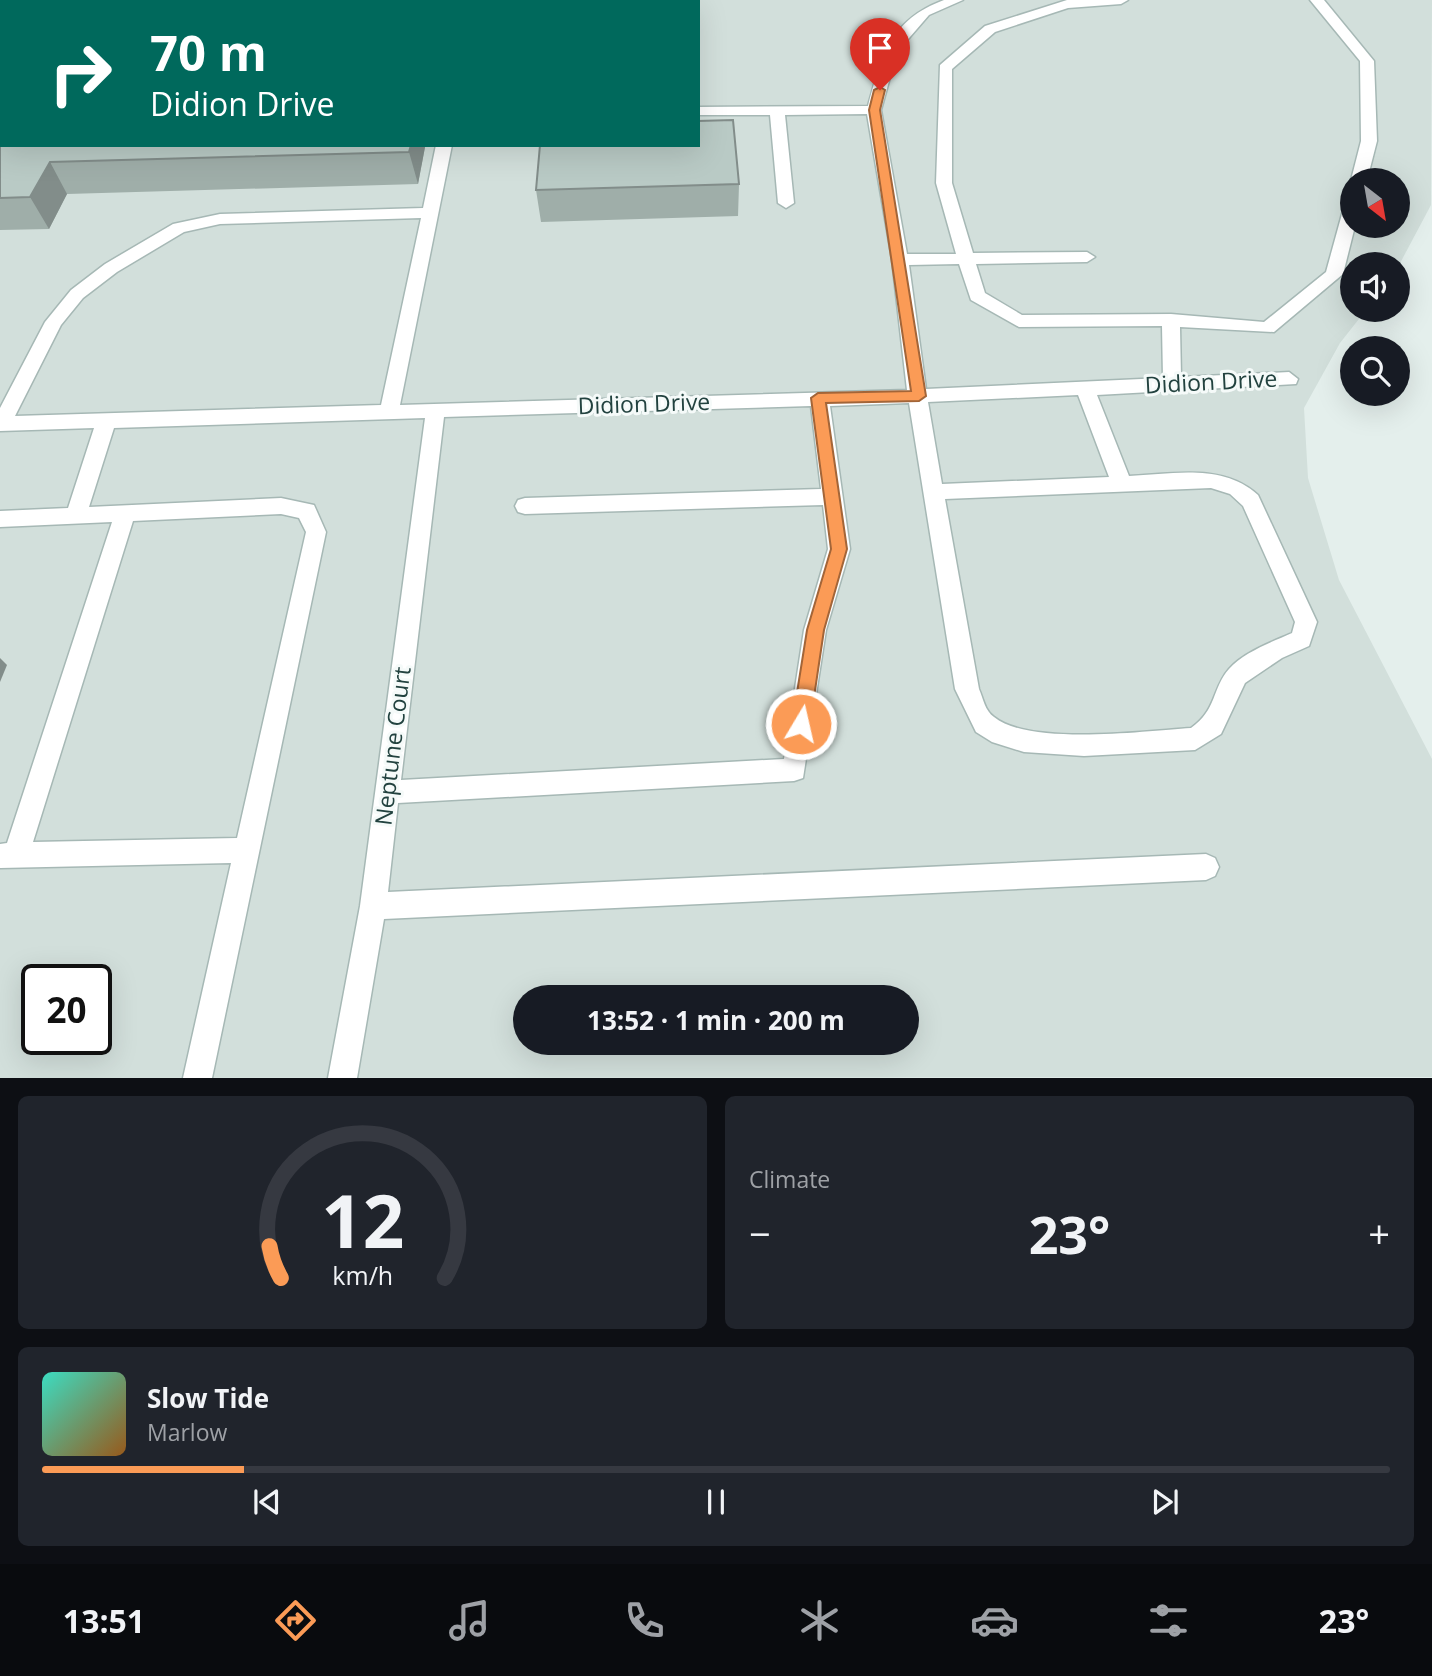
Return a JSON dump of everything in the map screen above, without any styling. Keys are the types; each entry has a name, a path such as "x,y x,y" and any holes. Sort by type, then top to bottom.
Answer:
{"street":[{"path":"934,492 1211,480 1237,488 1251,501 1306,622 1301,639 1274,651 1237,676 1213,726 1195,739 1044,745 1014,740 984,724 967,689 908,341 900,260 874,110 890,51 924,12 956,0"},
{"path":"1121,0 1067,4 990,29 945,68 944,183 977,296 1019,321 1171,320 1268,328 1334,274 1344,238"},
{"path":"1317,0 1367,61 1369,141 1362,168"},
{"path":"700,111 874,110"},
{"path":"777,111 786,203"},
{"path":"389,414 444,147"},
{"path":"0,424 54,322 77,294 111,268 179,228 220,219 430,214"},
{"path":"900,260 1087,257"},
{"path":"1171,320 1172,384"},
{"name":"Didion Drive","path":"0,424 919,396 1289,379"},
{"path":"1085,388 1122,484"},
{"path":"388,792 794,770 816,630 839,549 818,398"},
{"name":"Neptune Court","path":"342,1077 373,906 435,412"},
{"path":"76,516 106,421"},
{"path":"525,506 832,497"},
{"path":"0,519 281,506 307,511 316,531 197,1077"},
{"path":"125,514 8,856 246,850"},
{"path":"373,906 1206,867"}],"shaded area":[{"path":"700,0 1432,0 1431,205 1406,252 1340,252 1340,322 1357,322 1346,336 1340,336 1340,343 1304,408 1308,478 1339,580 1432,759 1432,1077 0,1078 0,147 700,147"}],"building":[{"path":"733,120 739,184 536,190 540,147 700,147 700,121"},
{"path":"0,147 410,147 409,152 50,162 30,197 0,198"}],"route":[{"path":"801,724 816,630 839,549 818,398 919,396 908,341 900,260 874,110 880,90"}]}
